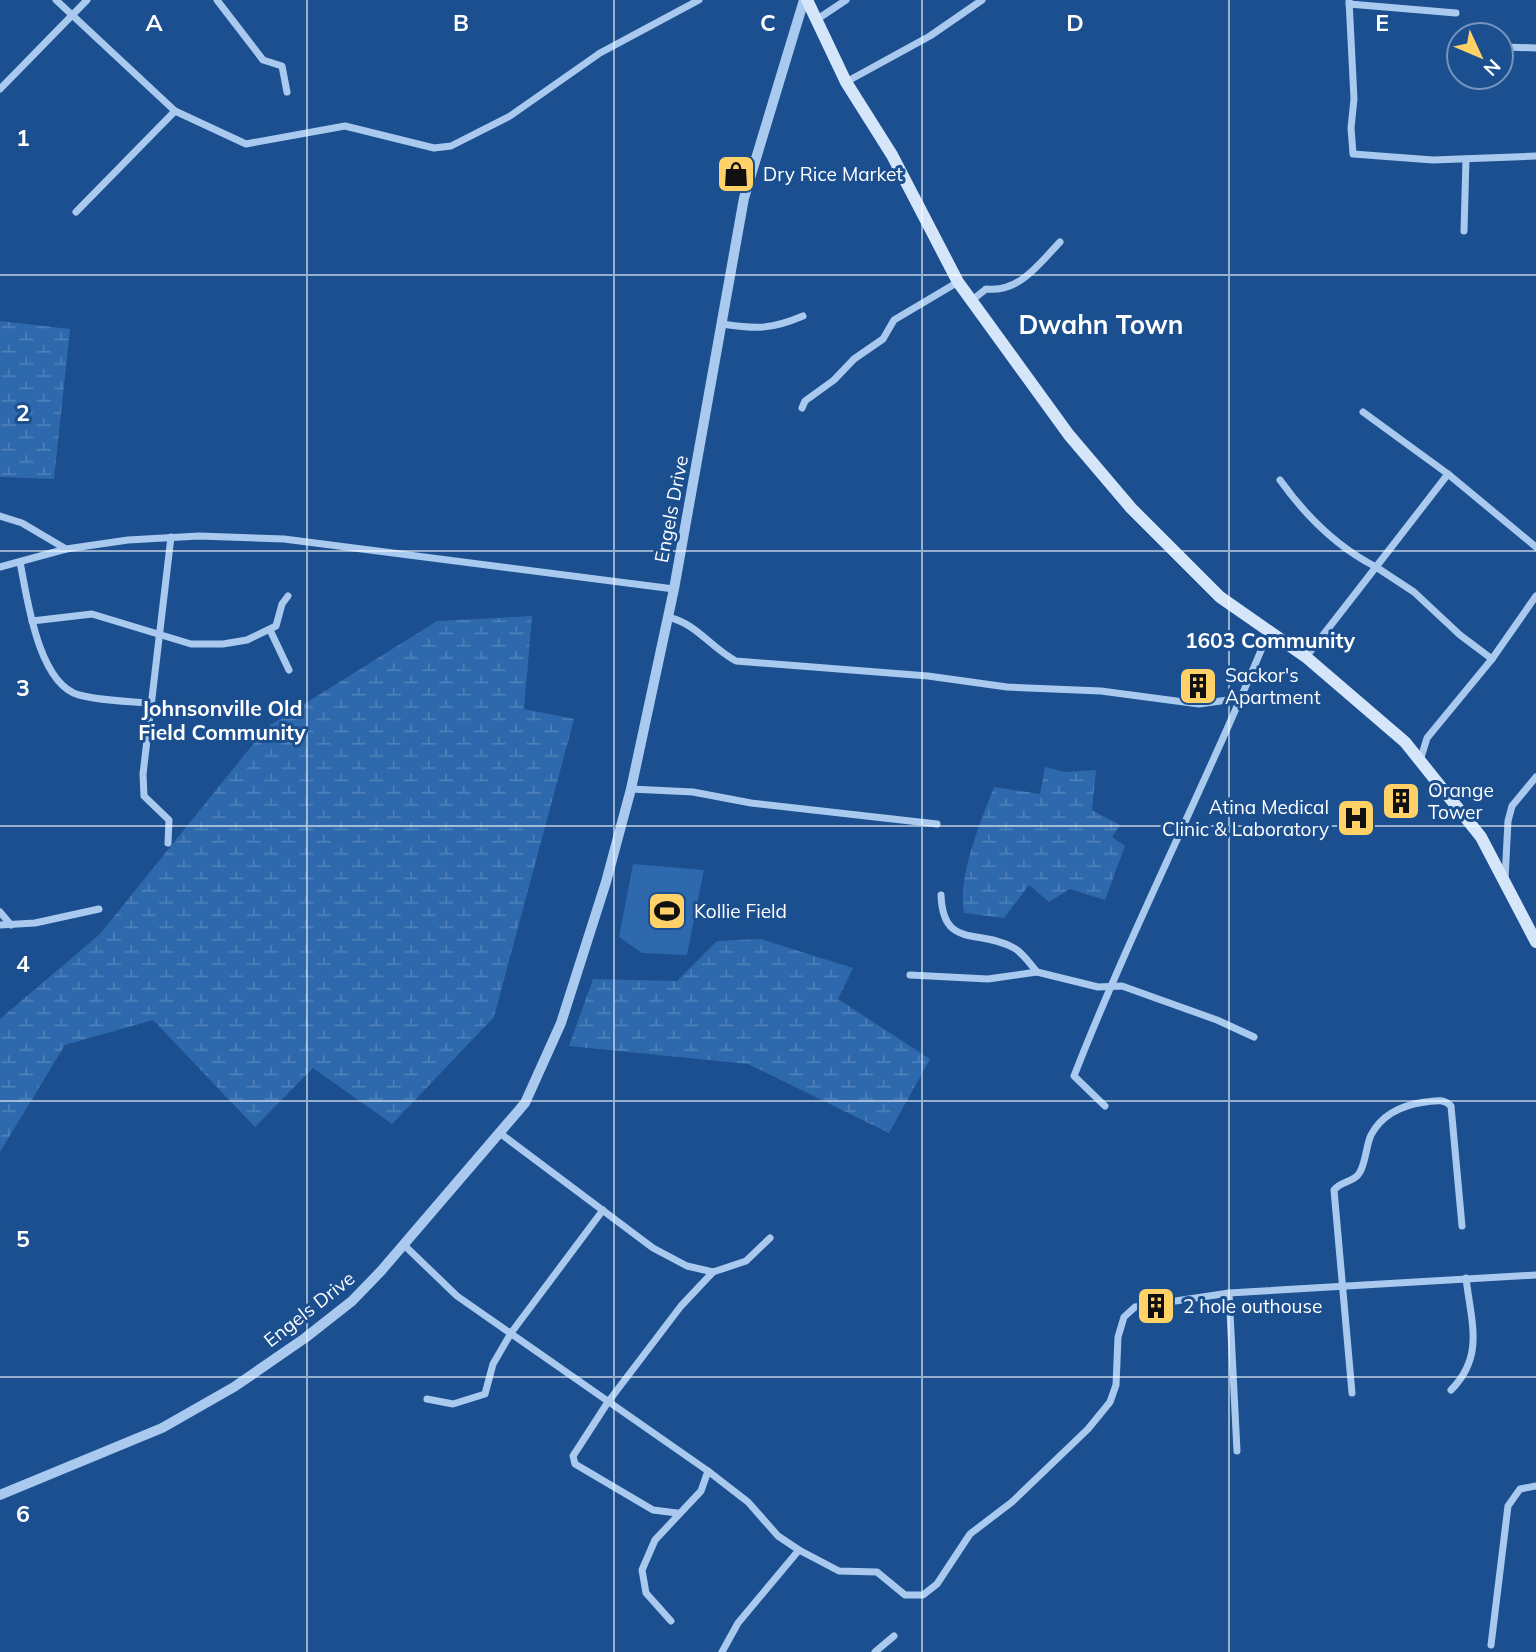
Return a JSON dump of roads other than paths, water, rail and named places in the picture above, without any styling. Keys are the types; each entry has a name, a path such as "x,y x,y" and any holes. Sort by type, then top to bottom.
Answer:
{"main road":[{"path":"805,0 846,82 892,155 958,282 1069,435 1131,508 1220,597 1306,657 1405,742 1481,837 1536,942"}],"street":[{"path":"56,0 176,111 246,144 345,126 434,148 451,146 510,116 600,53 699,0"},
{"path":"0,89 86,0"},
{"path":"217,0 263,60 282,66 287,92"},
{"name":"Engels Drive","path":"0,1495 162,1428 234,1387 352,1301 501,1134 525,1103 561,1023 606,882 631,789 674,589 744,198 805,0"},
{"path":"816,20 846,0"},
{"path":"846,82 930,36 982,0"},
{"path":"1456,13 1349,2 1354,99 1350,128 1353,154 1466,159 1536,156"},
{"path":"1515,47 1536,48"},
{"path":"76,212 176,111"},
{"path":"1464,231 1466,159"},
{"path":"971,301 986,289 1003,290 1012,286 1035,270 1060,242"},
{"path":"802,408 806,401 834,380 854,359 873,348 894,320 958,282"},
{"path":"722,324 758,330 778,327 803,316"},
{"path":"1363,412 1448,474 1536,547"},
{"path":"1306,657 1448,474"},
{"path":"1280,480 1300,507 1343,548 1414,592 1460,635 1492,659"},
{"path":"0,516 22,523 66,549"},
{"path":"0,567 66,549 171,537 284,539 674,589"},
{"path":"168,843 169,820 145,796 143,774 149,703 171,537"},
{"path":"20,562 32,621 47,662 64,686 78,695 149,703"},
{"path":"1420,761 1427,738 1492,659 1536,596"},
{"path":"32,621 92,614 191,644 223,644 247,640 276,626 282,604 288,597"},
{"path":"667,617 682,620 720,653 736,661 928,676 1007,687 1101,691 1199,704 1242,698"},
{"path":"270,630 289,670"},
{"path":"1105,1106 1074,1076 1109,987 1242,698 1269,630"},
{"path":"1505,880 1508,821 1512,806 1536,777"},
{"path":"631,789 693,792 751,803 937,824"},
{"path":"941,895 942,917 947,925 966,935 1014,948 1037,972"},
{"path":"0,925 99,909"},
{"path":"0,912 10,925"},
{"path":"910,975 988,979 1037,972 1109,987 1122,986 1145,992 1254,1037"},
{"path":"1352,1393 1334,1190 1338,1185 1356,1178 1361,1171 1372,1133 1392,1111 1412,1104 1441,1100 1451,1106 1462,1226"},
{"path":"501,1134 653,1248 687,1266 713,1272"},
{"path":"427,1399 453,1404 485,1394 493,1364 511,1333 603,1210"},
{"path":"677,1513 653,1510 575,1464 573,1456 608,1402 681,1306 713,1272 746,1261 770,1238"},
{"path":"404,1245 457,1296 566,1369 748,1502 778,1536 839,1571 877,1572 905,1595 923,1595 937,1584 970,1534 1012,1502 1088,1429 1110,1402 1116,1385 1118,1337 1124,1317 1143,1304 1229,1293 1536,1275"},
{"path":"1451,1390 1466,1375 1474,1349 1466,1278"},
{"path":"1229,1293 1237,1451"},
{"path":"671,1621 646,1593 642,1570 655,1540 677,1513 701,1491 708,1471"},
{"path":"1491,1645 1508,1506 1520,1489 1536,1486"},
{"path":"722,1652 738,1623 799,1549"},
{"path":"875,1652 894,1636"}],"place":[{"name":"Dry Rice Market","path":"736,174"},
{"name":"Sackor's Apartment","path":"1198,686"},
{"name":"Orange Tower","path":"1401,801"},
{"name":"Atina Medical Clinic & Laboratory","path":"1356,818"},
{"name":"Kollie Field","path":"667,911"},
{"name":"2 hole outhouse","path":"1156,1306"}],"district":[{"name":"Dwahn Town","path":"1101,325"},
{"name":"1603 Community","path":"1270,641"},
{"name":"Johnsonville Old Field Community","path":"222,721"}]}
